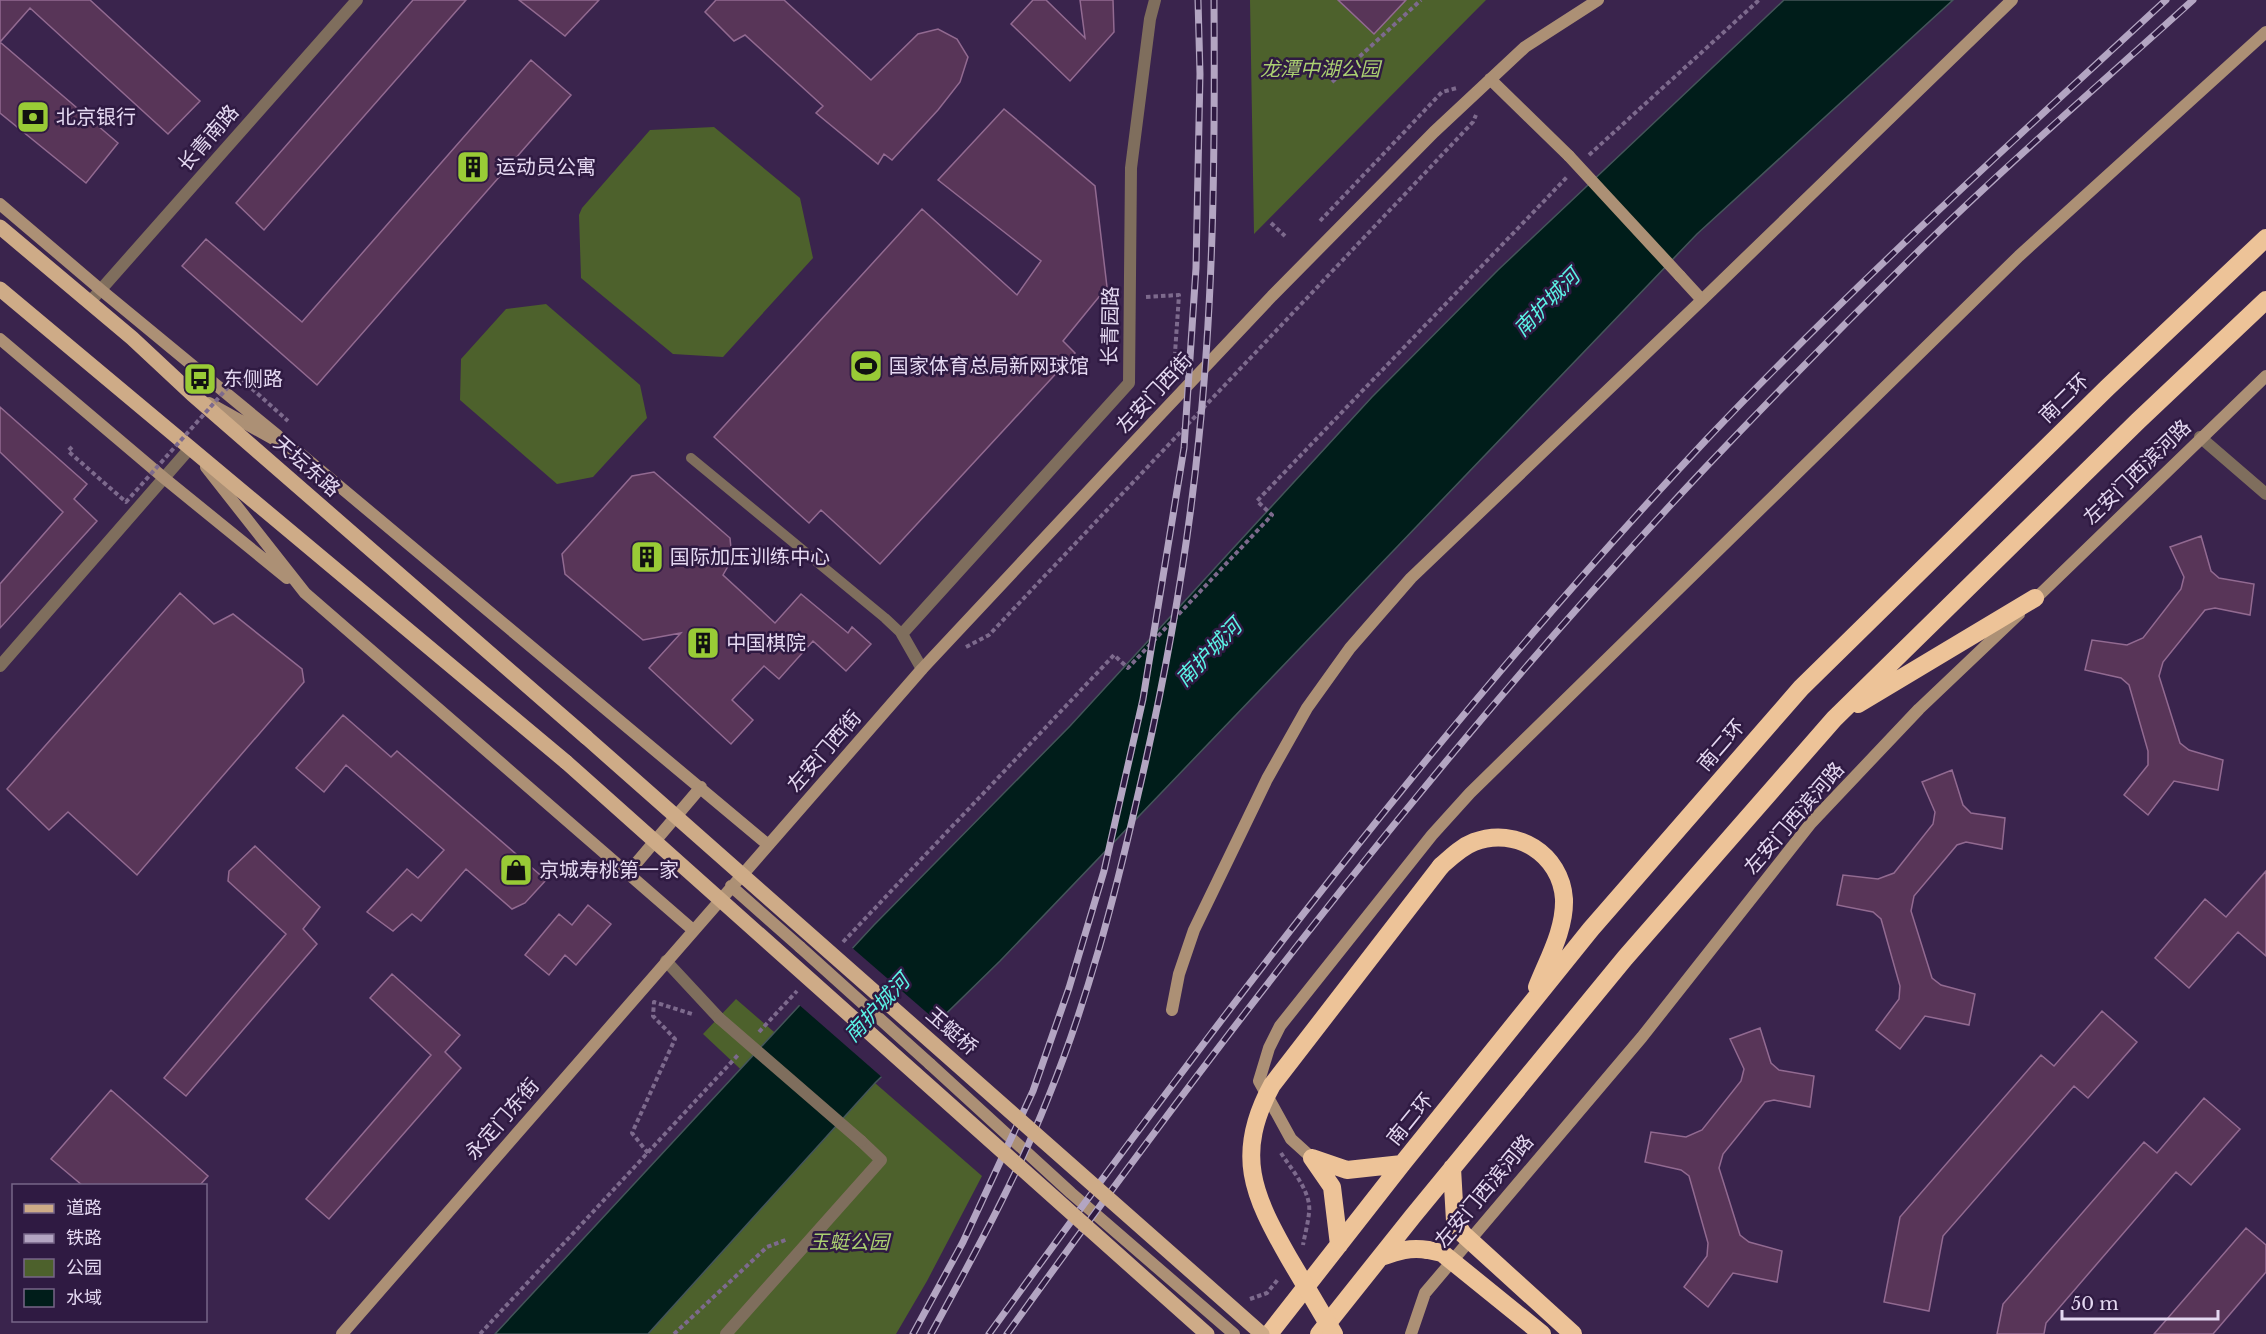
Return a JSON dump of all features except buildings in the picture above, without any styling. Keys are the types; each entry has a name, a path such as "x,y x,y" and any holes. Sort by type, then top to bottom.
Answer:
{"highway":[{"name":"南二环","path":"1269,1334 1591,929 1801,688 2107,388 2266,238"},
{"path":"1530,1005 1562,926 1564,901 1562,885 1548,859 1534,848 1520,840 1503,837 1486,838 1455,853 1441,866 1278,1076 1261,1103 1254,1125 1251,1149 1252,1175 1258,1199 1326,1332 1380,1258 1625,958 1834,719 2138,421 2266,300"},
{"path":"1834,719 2035,598"},
{"path":"1312,1158 1347,1170 1402,1164"},
{"path":"1312,1158 1332,1187 1340,1245"},
{"path":"1452,1168 1455,1221 1463,1234 1573,1334"},
{"path":"1380,1258 1414,1248 1442,1253 1542,1334"}],"main road":[{"name":"天坛东路","path":"0,227 586,737"},
{"path":"0,289 566,762 1207,1334"},
{"name":"玉蜓桥","path":"586,737 1262,1334"}],"street":[{"name":"长青南路","path":"89,303 357,0"},
{"name":"长青园路","path":"902,633 1129,383 1131,168 1150,19 1155,0"},
{"name":"左安门西街","path":"731,886 922,669 1272,296 1490,78 1525,47 1598,0"},
{"path":"1172,1010 1179,974 1194,930 1252,811 1307,708 1350,648 1411,578 2012,0"},
{"path":"1312,1158 1291,1139 1259,1081 1269,1048 1280,1026 1432,835 1470,793 2019,256 2266,32"},
{"path":"1490,78 1569,156 1702,300"},
{"path":"0,204 767,844"},
{"path":"0,339 164,478 305,593 693,930"},
{"name":"左安门西滨河路","path":"1411,1334 1425,1293 1642,1036 1810,823 1919,709 2266,376"},
{"path":"192,394 302,455"},
{"path":"2200,437 2266,494"},
{"path":"0,666 191,447 305,593"},
{"path":"902,633 922,669"},
{"path":"627,874 701,787"},
{"path":"731,886 1071,1192 1234,1334"},
{"name":"永定门东街","path":"342,1334 731,886"},
{"path":"666,961 719,1018 881,1160 726,1334"}],"lane":[{"path":"691,458 902,633"}],"path":[{"path":"1332,82 1421,0"},
{"path":"1588,155 1759,0"},
{"path":"961,649 989,635 1449,146"},
{"path":"836,949 1114,655 1128,668 1136,660 1272,515 1257,501 1572,172"},
{"path":"1271,223 1285,236"},
{"path":"1146,297 1179,295 1175,353"},
{"path":"72,447 68,452 126,502 238,376 288,421"},
{"path":"758,1033 805,983"},
{"path":"648,1153 632,1133 675,1039 653,1016 654,1002"},
{"path":"480,1334 742,1050"},
{"path":"1279,1151 1308,1199 1310,1211 1302,1247"},
{"path":"674,1334 767,1247 798,1235 808,1242"},
{"path":"1250,1299 1267,1293 1285,1270"}],"green space":[{"name":"龙潭中湖公园","path":"1250,0 1486,0 1254,234"},
{"path":"714,127 800,198 813,258 723,357 673,354 581,278 579,215 582,208 650,130"},
{"path":"546,304 640,385 647,418 593,477 557,484 460,400 461,359 506,309"},
{"name":"玉蜓公园","path":"736,999 856,1103 875,1083 982,1176 927,1281 896,1334 648,1334 820,1144 703,1034"}],"water":[{"name":"南护城河","path":"1784,0 1953,0 1697,234 1000,961 875,1083 648,1334 495,1334 874,925 1070,726 1372,397 1498,270"}],"pier":[{"path":"850,946 940,1024 884,1079 797,1003"}],"railway":[{"path":"913,1334 963,1242 1033,1091 1069,988 1104,871 1143,699 1184,448 1196,268 1200,74 1198,0"},
{"path":"931,1334 1008,1188 1036,1128 1062,1062 1109,913 1157,709 1188,528 1204,383 1212,218 1214,0"},
{"path":"989,1334 1159,1103 1333,876 1423,764 1609,546 1706,440 1818,327 1932,216 2166,0"},
{"path":"1007,1334 1172,1109 1342,889 1520,674 1612,570 1706,467 1818,351 1965,206 2193,0"}],"place":[{"name":"北京银行","path":"33,117"},
{"name":"运动员公寓","path":"473,167"},
{"name":"国家体育总局新网球馆","path":"866,366"},
{"name":"东侧路","path":"200,379"},
{"name":"国际加压训练中心","path":"647,557"},
{"name":"中国棋院","path":"703,643"},
{"name":"京城寿桃第一家","path":"516,870"}]}
